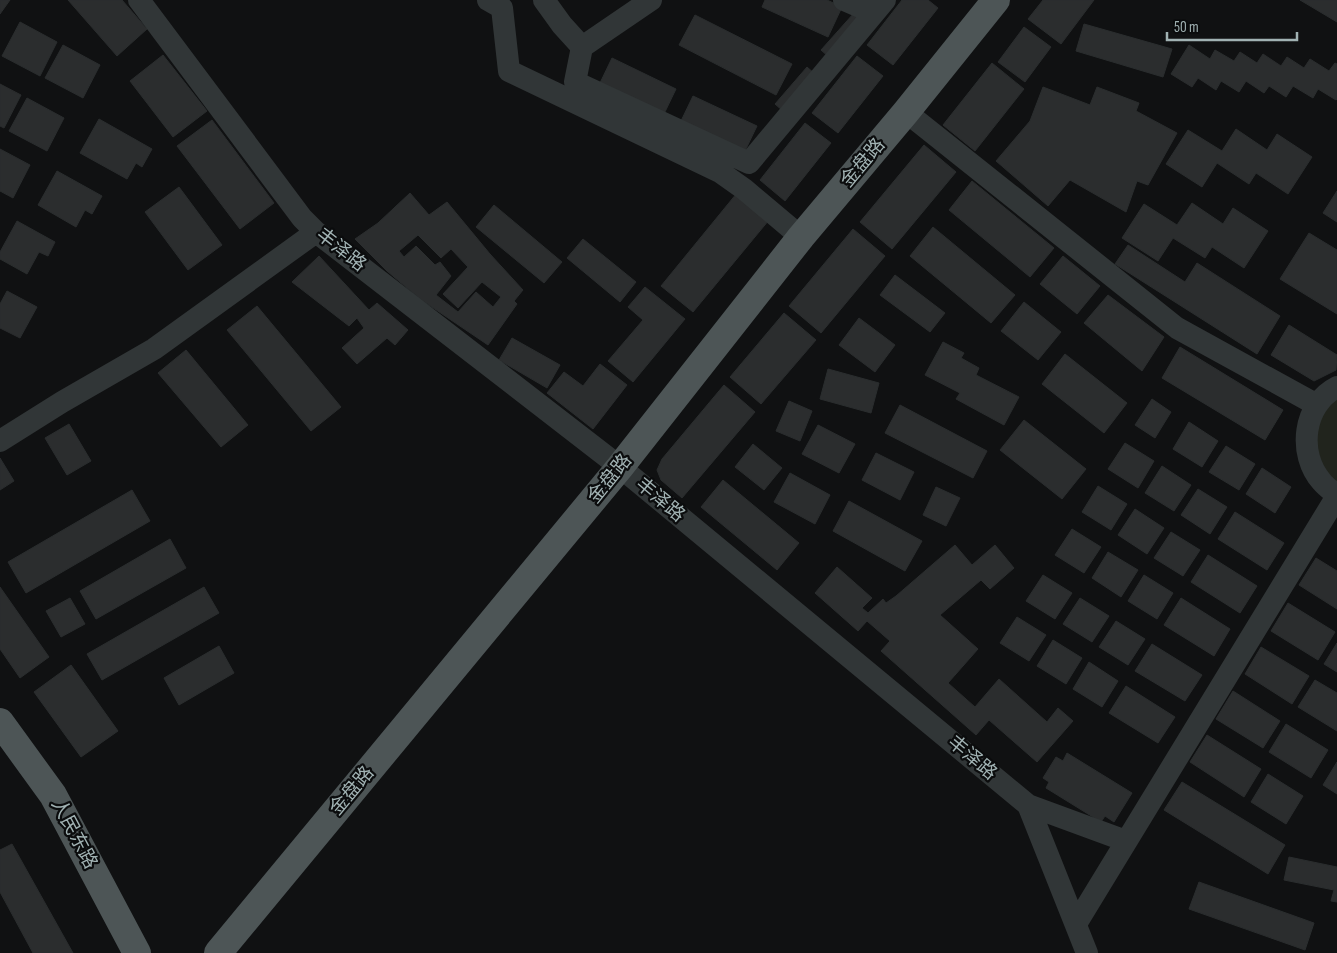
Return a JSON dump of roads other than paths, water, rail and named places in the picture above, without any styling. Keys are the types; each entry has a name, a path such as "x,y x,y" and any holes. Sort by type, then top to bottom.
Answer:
{"main road":[{"name":"金盘路","path":"218,953 620,467 801,237 906,112 996,0"},
{"name":"人民东路","path":"0,722 53,795 137,953"}],"street":[{"name":"丰泽路","path":"139,0 302,218 316,232 620,467 1028,805 1087,953"},
{"path":"488,0 502,8 509,71 720,172 744,189 801,237"},
{"path":"544,0 562,25 582,47"},
{"path":"651,0 582,47 575,82 749,163 879,6 844,0"},
{"path":"906,112 1177,328 1316,405"},
{"path":"0,440 154,349 316,232"},
{"path":"1076,924 1337,496 1322,482 1311,465 1306,445 1308,424 1316,405 1331,390 1337,387"},
{"path":"1028,805 1126,841"}]}
